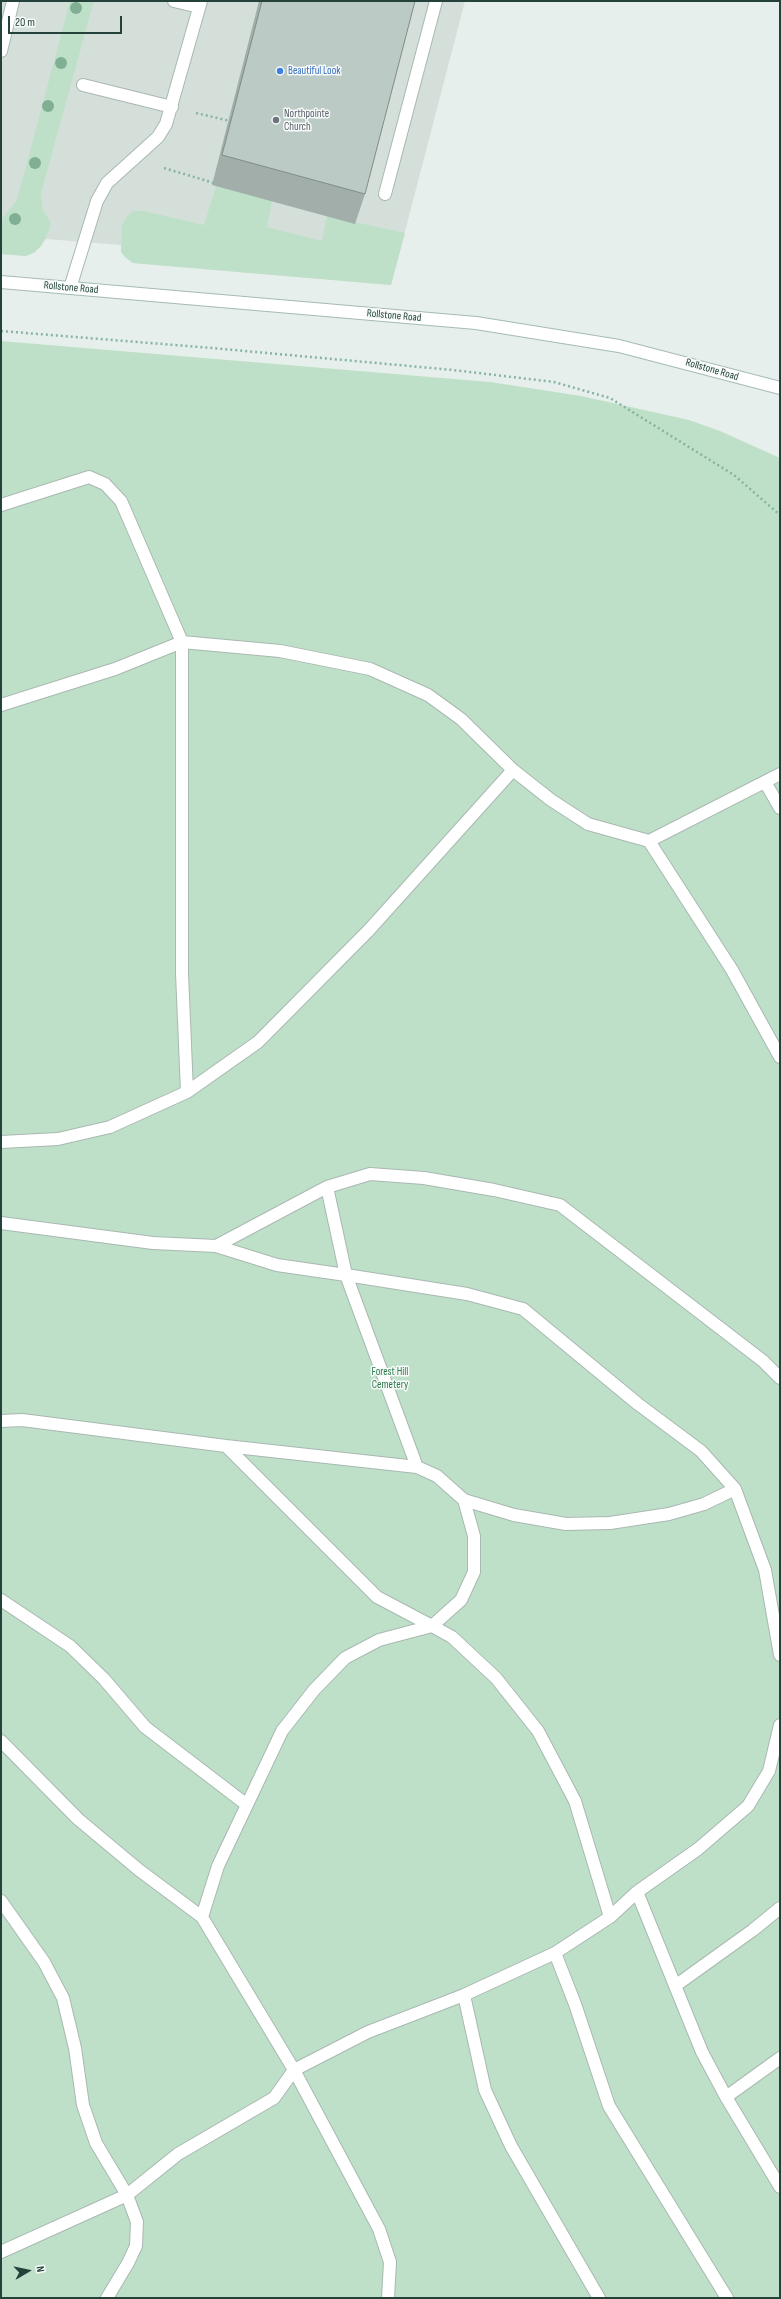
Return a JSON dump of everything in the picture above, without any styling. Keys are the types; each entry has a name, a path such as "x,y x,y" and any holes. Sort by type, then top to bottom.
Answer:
{"main road":[{"path":"1,51 13,1"},
{"path":"70,288 96,201 107,183 158,137 166,124 200,4 174,1"},
{"path":"385,194 436,1"},
{"path":"83,85 172,107"},
{"name":"Rollstone Road","path":"1,282 476,323 619,346 780,388"},
{"path":"1,505 89,477 105,484 121,501 182,642 182,974 187,1092"},
{"path":"1,705 116,669 182,642 280,651 370,669 428,695 461,719 513,770 551,800 588,824 649,840 780,774"},
{"path":"1,1142 58,1139 110,1127 187,1092 258,1042 369,930 513,770"},
{"path":"765,782 780,808"},
{"path":"649,840 732,970 780,1057"},
{"path":"216,1246 327,1187 370,1174 416,1178 494,1190 560,1205 763,1362 780,1378"},
{"path":"327,1187 346,1275 417,1466"},
{"path":"1,1223 153,1243 216,1246 277,1265 468,1294 522,1309 638,1404 700,1451 736,1489 765,1570 780,1655"},
{"path":"1,1421 22,1420 226,1446 417,1466 437,1476 464,1500 514,1515 566,1524 610,1523 669,1514 704,1504 736,1489"},
{"path":"226,1446 377,1597 452,1637 496,1678 538,1731 575,1802 610,1916"},
{"path":"202,1917 218,1866 282,1731 314,1690 345,1658 379,1640 432,1626 461,1600 474,1572 474,1536 464,1500"},
{"path":"1,1600 70,1646 104,1678 145,1727 247,1806"},
{"path":"1,2252 127,2195 178,2154 274,2098 294,2070 368,2032 464,1995 555,1953 610,1916 637,1892 698,1849 748,1806 769,1771 780,1725"},
{"path":"1,1741 78,1819 139,1870 202,1917 294,2070 379,2230 390,2262 388,2298"},
{"path":"637,1892 702,2052 726,2097 780,2187"},
{"path":"1,1900 44,1962 63,1998 75,2048 83,2105 96,2143 127,2195 137,2222 136,2246 128,2263 107,2298"},
{"path":"675,1986 753,1930 780,1908"},
{"path":"555,1953 575,2004 609,2106 727,2298"},
{"path":"464,1995 485,2090 511,2146 599,2298"},
{"path":"726,2097 780,2058"}],"path":[{"path":"172,107 232,122"},
{"path":"133,159 216,183"},
{"path":"1,331 228,349 554,382 610,398 734,475 780,515"}],"shaded area":[{"path":"1,1 465,1 391,285 133,263 121,252 121,245 46,239 35,252 26,256 1,254"}],"green space":[{"path":"70,1 94,1 41,193 43,210 51,223 42,245 35,252 26,256 1,254 1,220 17,200"},
{"path":"216,186 272,201 267,227 322,241 327,216 405,233 391,285 133,263 121,252 122,226 127,216 133,211 144,211 204,225"},
{"name":"Forest Hill Cemetery","path":"1,341 490,382 581,396 689,420 720,431 780,458 780,2298 1,2298"}],"building":[{"path":"262,1 415,1 365,194 222,155"}],"place":[{"name":"Beautiful Look","path":"280,71"},
{"name":"Northpointe Church","path":"276,120"}]}
